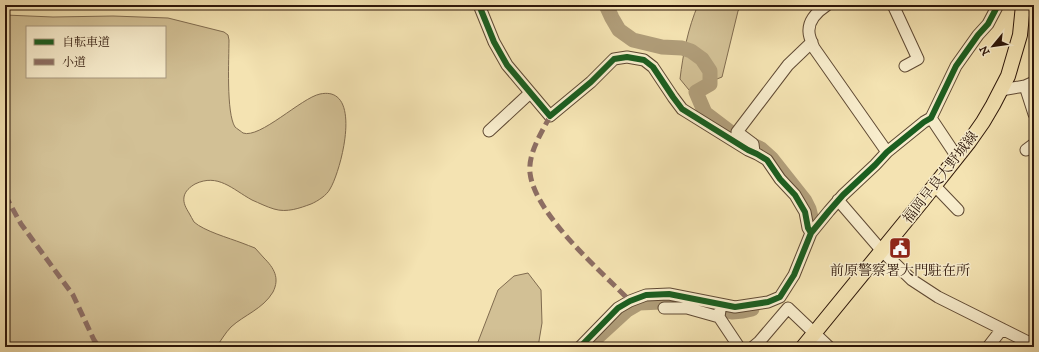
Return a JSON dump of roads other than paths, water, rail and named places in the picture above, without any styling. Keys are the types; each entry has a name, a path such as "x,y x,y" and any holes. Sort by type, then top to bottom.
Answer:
{"main road":[{"name":"福岡早良大野城線","path":"803,347 882,251 983,122 1008,76 1020,35 1023,5"}],"street":[{"path":"479,5 494,42 507,65 550,116 591,82 614,59 628,57 644,60 653,67 672,97 682,109 767,160 780,179 795,195 805,212 808,228 813,230"},
{"path":"827,5 812,18 809,31 814,48 887,152"},
{"path":"893,5 921,57 905,66"},
{"path":"664,308 720,310 768,302 780,297 794,275 813,230 838,200 875,166 887,152 931,118 956,66 978,35 988,24 998,5"},
{"path":"754,152 753,144 737,132 788,65 812,42"},
{"path":"1001,90 1029,84 1034,114"},
{"path":"489,131 530,93"},
{"path":"931,118 957,157"},
{"path":"934,185 958,210"},
{"path":"838,200 882,251 912,280 938,297 1034,345"},
{"path":"580,347 618,308 630,300 646,295 669,294 720,310 739,347"},
{"path":"752,347 759,342 788,308 829,347"},
{"path":"988,347 1002,329"}],"waterway":[{"path":"606,5 619,30 633,40 662,47 682,48 691,51 702,59 710,71 710,84 696,92 705,113 730,132 761,149 771,158 805,201 812,221"},
{"path":"591,343 627,310 639,303 684,301 732,312 752,309"}],"place":[{"name":"前原警察署大門駐在所","path":"900,248"}]}
